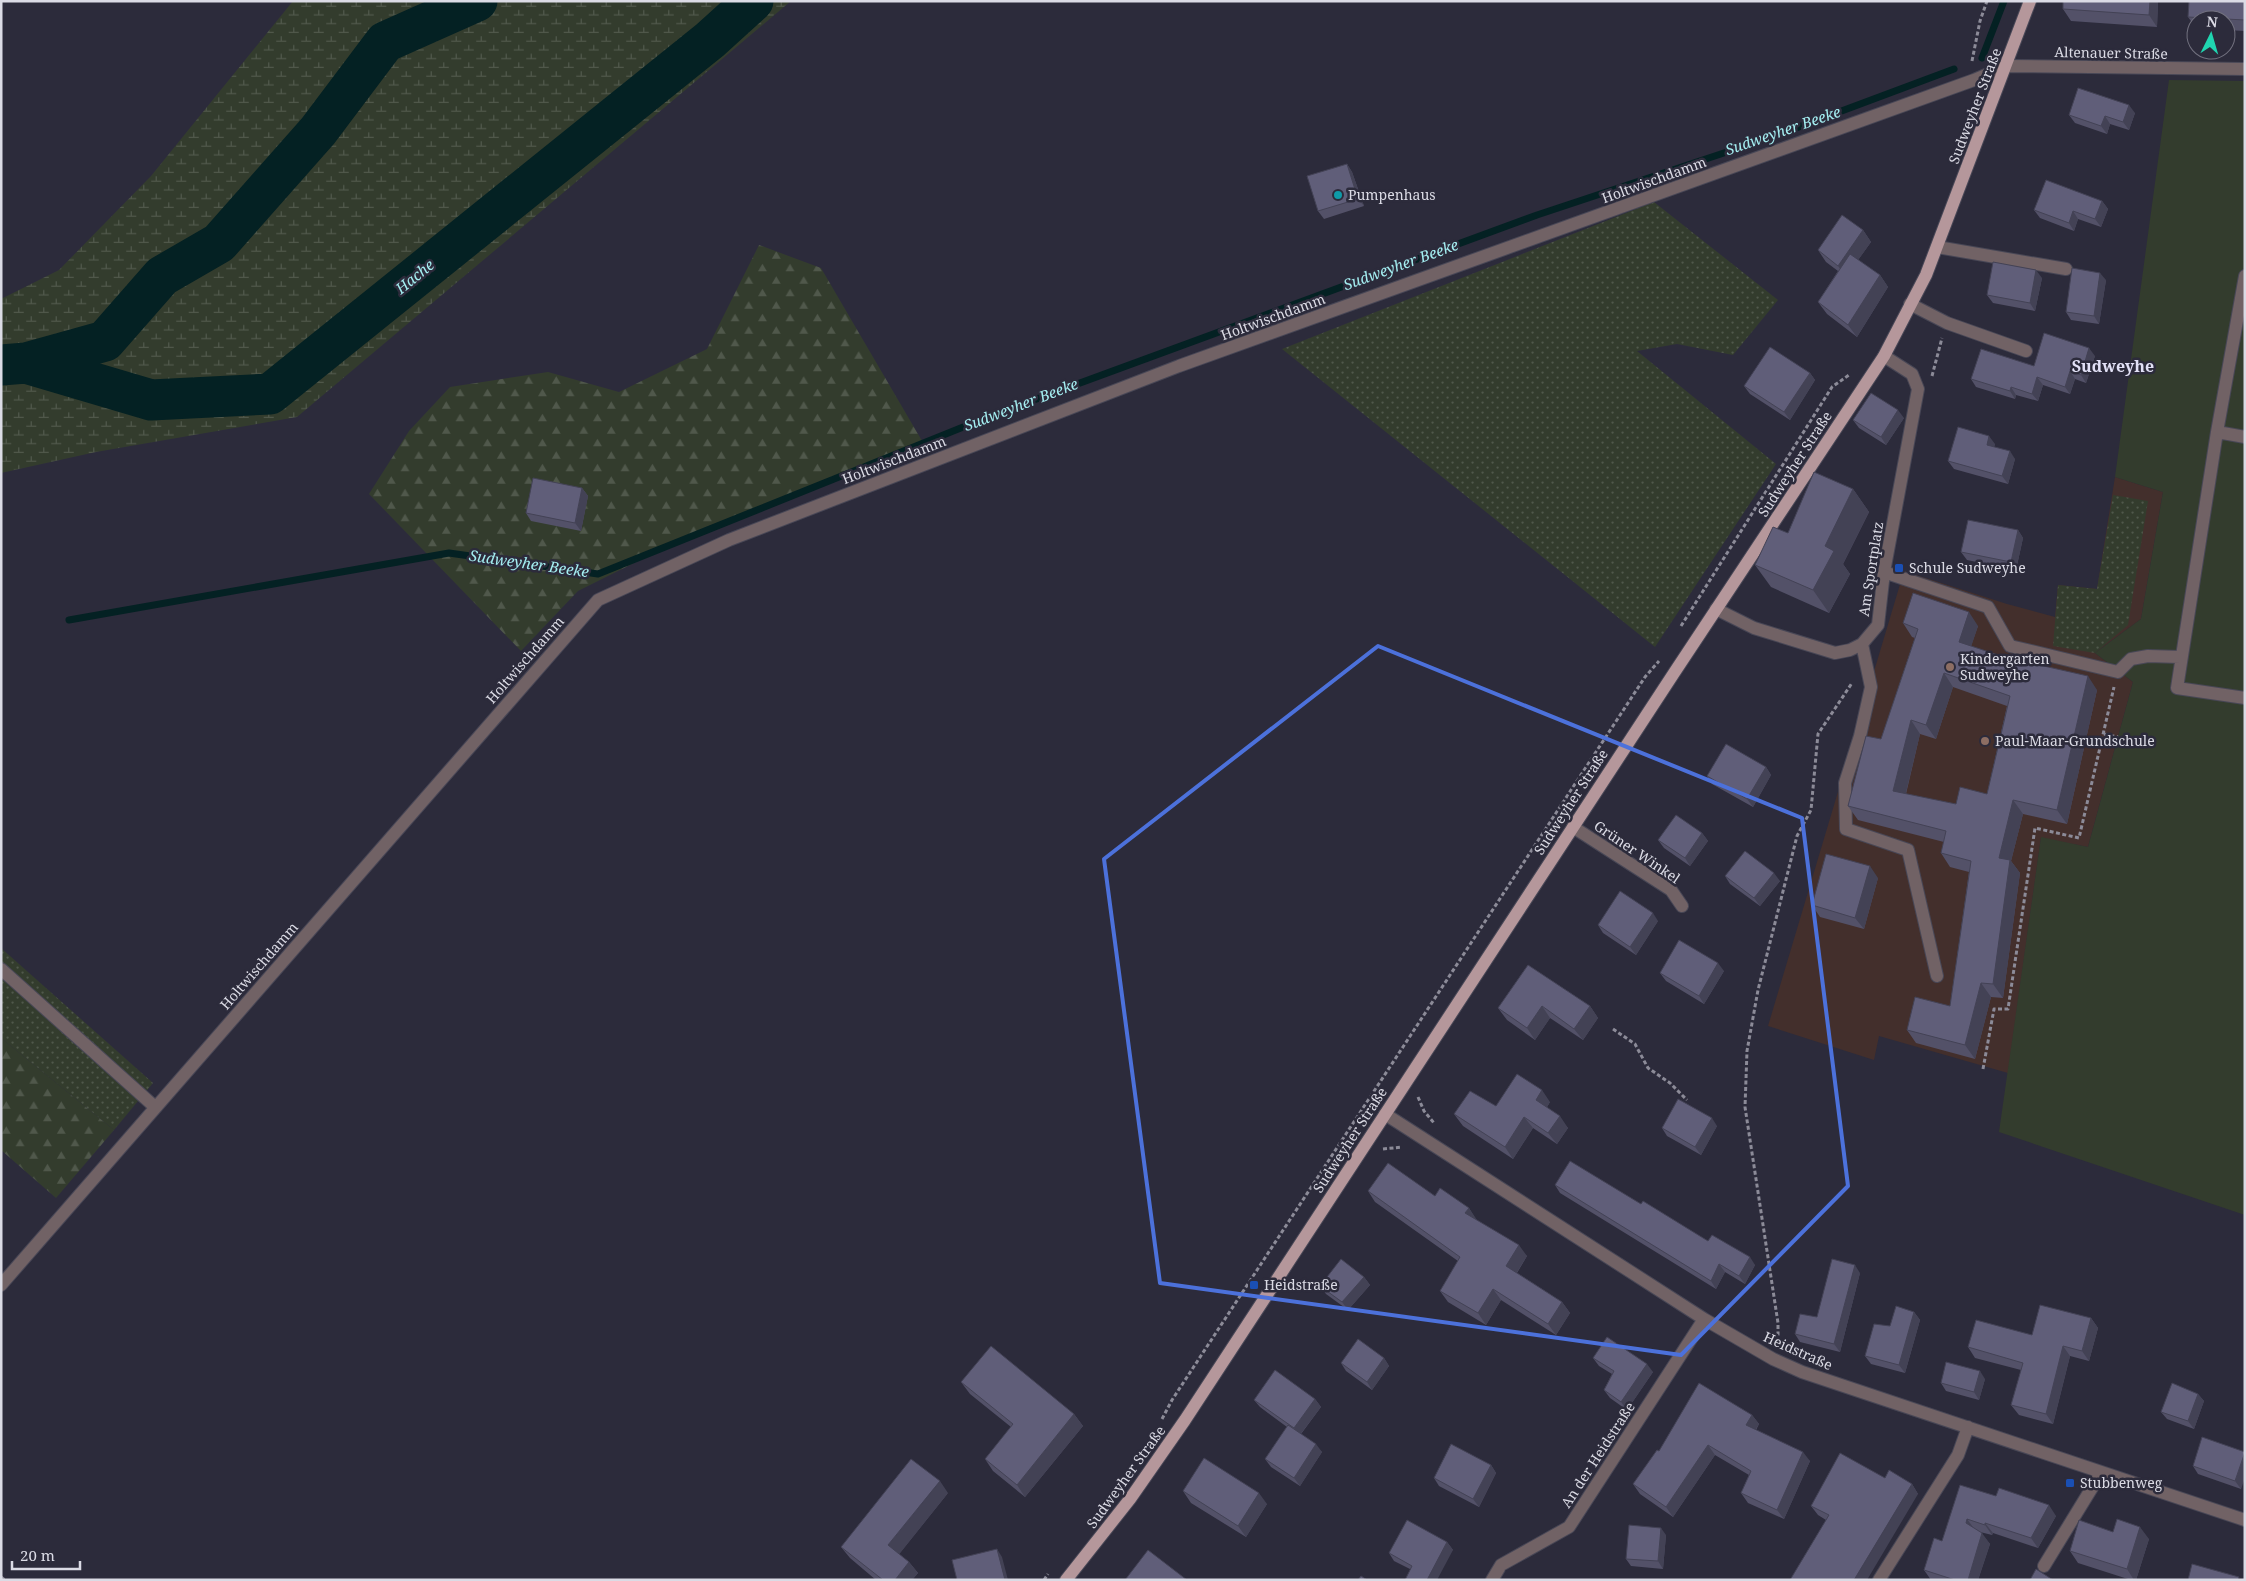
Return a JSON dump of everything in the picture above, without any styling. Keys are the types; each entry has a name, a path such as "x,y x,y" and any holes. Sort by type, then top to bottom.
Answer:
{"main road":[{"name":"Sudweyher Straße","path":"1066,1580 1085,1559 1130,1499 1185,1420 1384,1114 1884,356 1936,247 2007,66 2030,1"}],"street":[{"name":"Holtwischdamm","path":"1,1285 598,600 729,540 1180,366 1974,80 2007,66"},
{"name":"Altenauer Straße","path":"2007,66 2245,70"},
{"path":"1936,247 2066,270"},
{"path":"2245,276 2217,432 2180,658 2177,688 2245,698"},
{"path":"1910,304 1946,323 2026,351"},
{"path":"1884,356 1912,374 1918,390"},
{"name":"Am Sportplatz","path":"1862,644 1878,625 1884,572 1918,390"},
{"path":"2217,432 2245,437"},
{"path":"1884,572 1988,607 2010,646 2118,672 2131,659 2148,656 2180,658"},
{"path":"1716,609 1754,628 1835,653 1850,650 1862,644 1871,687 1860,736 1845,783 1846,829 1908,850 1937,976"},
{"name":"Grüner Winkel","path":"1573,827 1671,890 1682,906"},
{"path":"1,969 155,1108"},
{"name":"Heidstraße","path":"1384,1114 1704,1319 1773,1359 1802,1372 2245,1520"},
{"name":"An der Heidstraße","path":"1492,1580 1502,1565 1569,1527 1704,1319"},
{"path":"1879,1580 1958,1454 1968,1427"},
{"path":"2044,1566 2101,1473"}],"path":[{"path":"1974,80 1972,65 1980,22 1987,1"},
{"path":"1918,390 1931,380 1946,323"},
{"path":"1680,629 1832,387 1855,370"},
{"path":"1160,1423 1172,1400 1639,685 1662,658"},
{"path":"1983,1069 1994,1009 2008,1009 2035,828 2079,838 2118,672"},
{"path":"1770,1341 1778,1345 1778,1323 1745,1107 1747,1051 1758,990 1797,836 1810,810 1818,734 1849,690 1855,677"},
{"path":"2104,734 2118,737"},
{"path":"1613,1028 1635,1044 1648,1068 1670,1083 1687,1100"},
{"path":"1417,1094 1424,1111 1436,1126"},
{"path":"1,1577 5,1580"}],"highlighted area":[{"path":"1378,646 1802,818 1848,1186 1681,1355 1160,1283 1104,859"}],"shaded area":[{"name":"Paul-Maar-Grundschule","path":"2115,477 2163,492 2141,619 2095,653 2133,682 2088,847 2041,838 2008,1073 1879,1036 1874,1060 1768,1026 1904,571 2007,604 2055,617 2058,585 2097,589"}],"green space":[{"path":"293,1 791,1 297,417 96,452 1,473 1,299 59,270 151,176"},
{"path":"2169,80 2245,81 2245,1215 1999,1132 2041,837 2088,847 2133,682 2095,653 2141,619 2163,492 2115,477"},
{"path":"1654,202 1778,300 1733,355 1677,344 1637,351 1776,464 1655,647 1282,349"},
{"path":"759,245 821,268 925,446 706,527 578,591 521,651 369,494 409,431 450,387 548,372 619,392 707,349"},
{"path":"2113,495 2148,501 2128,625 2095,653 2053,646 2058,585 2097,589"},
{"path":"1,948 153,1083 114,1130 1,1038"},
{"path":"1,1038 114,1130 56,1198 1,1150"}],"building":[{"path":"2063,1 2150,1 2149,15 2063,9"},
{"path":"2189,1 2245,1 2245,20 2236,20 2236,10 2188,10"},
{"path":"2078,88 2129,105 2123,122 2105,116 2101,126 2069,115"},
{"name":"Pumpenhaus","path":"1347,164 1358,199 1318,211 1307,176"},
{"path":"2046,180 2102,201 2095,219 2073,211 2069,223 2034,210"},
{"path":"1842,215 1863,230 1838,266 1818,250"},
{"path":"1850,254 1880,275 1848,325 1818,302"},
{"path":"1993,262 2036,270 2030,303 1987,295"},
{"path":"2072,268 2100,273 2094,316 2066,312"},
{"path":"2044,333 2089,348 2081,375 2070,371 2065,387 2037,377 2032,394 2011,387 2010,391 1971,379 1981,349 2034,366"},
{"path":"1770,347 1810,373 1784,412 1744,386"},
{"path":"1871,393 1898,410 1881,437 1853,420"},
{"path":"1958,427 1989,436 1987,445 2010,451 2002,476 1948,461"},
{"path":"1814,472 1853,489 1825,546 1834,551 1813,590 1755,565 1773,527 1788,533"},
{"path":"533,478 582,488 575,523 526,513"},
{"path":"1968,520 2018,530 2011,562 1961,552"},
{"path":"1913,593 1969,612 1959,642 2004,657 2088,676 2057,810 2013,800 1999,858 2010,860 1993,984 1981,983 1965,1045 1907,1030 1915,997 1950,1006 1971,861 1941,853 1946,831 1848,806 1866,736 1881,739 1918,629 1903,623","holes":["1944,673 2010,696 1987,794 1960,787 1956,804 1893,791 1911,720 1926,725"]},
{"path":"1726,744 1766,767 1747,799 1707,776"},
{"path":"1676,815 1702,833 1685,858 1658,840"},
{"path":"1745,851 1774,873 1754,898 1725,876"},
{"path":"1826,854 1870,866 1855,918 1812,905"},
{"path":"1620,891 1653,913 1630,947 1598,925"},
{"path":"1679,940 1718,963 1699,996 1660,973"},
{"path":"1528,965 1590,1006 1574,1029 1542,1006 1527,1028 1498,1008"},
{"path":"1517,1074 1542,1090 1536,1100 1560,1116 1548,1133 1524,1117 1505,1147 1454,1114 1470,1091 1496,1106"},
{"path":"1678,1099 1712,1118 1695,1147 1662,1128"},
{"path":"1570,1161 1641,1204 1643,1201 1708,1241 1712,1235 1750,1257 1739,1276 1719,1264 1711,1281 1555,1185"},
{"path":"1388,1163 1435,1196 1440,1188 1469,1208 1465,1213 1519,1245 1506,1266 1562,1302 1548,1324 1493,1289 1478,1313 1440,1291 1460,1257 1368,1191"},
{"path":"1341,1259 1364,1277 1342,1302 1320,1286"},
{"path":"1832,1259 1855,1265 1834,1344 1795,1334 1800,1314 1817,1317"},
{"path":"2040,1305 2091,1318 2082,1351 2063,1346 2046,1414 2011,1405 2023,1363 1968,1347 1976,1320 2032,1335"},
{"path":"1896,1306 1914,1312 1899,1365 1865,1356 1874,1324 1890,1326"},
{"path":"1607,1337 1647,1364 1621,1402 1604,1390 1614,1371 1593,1358"},
{"path":"1358,1339 1384,1358 1367,1382 1341,1363"},
{"path":"991,1346 1074,1414 1017,1485 985,1459 1013,1424 961,1382"},
{"path":"1946,1362 1980,1371 1974,1392 1941,1383"},
{"path":"1275,1370 1315,1399 1294,1428 1254,1400"},
{"path":"1699,1383 1752,1415 1746,1425 1803,1452 1777,1510 1741,1493 1751,1471 1708,1445 1666,1507 1633,1484 1657,1450 1659,1451"},
{"path":"2172,1383 2198,1394 2188,1421 2161,1412"},
{"path":"1288,1425 1316,1444 1294,1478 1265,1459"},
{"path":"2202,1437 2245,1452 2235,1481 2193,1466"},
{"path":"1451,1444 1491,1465 1473,1499 1434,1478"},
{"path":"1840,1453 1885,1478 1889,1470 1912,1484 1854,1580 1790,1580 1829,1515 1811,1506"},
{"path":"1204,1458 1259,1493 1238,1526 1183,1491"},
{"path":"911,1459 940,1481 888,1545 909,1562 895,1580 883,1580 841,1547"},
{"path":"1960,1485 1996,1496 1999,1488 2049,1505 2031,1538 1967,1519 1966,1523 1982,1533 1968,1580 1955,1580 1924,1570 1934,1538 1942,1541"},
{"path":"2117,1519 2140,1527 2127,1569 2070,1551 2079,1520 2113,1532"},
{"path":"1407,1520 1447,1542 1427,1580 1405,1580 1412,1566 1389,1553"},
{"path":"1629,1525 1661,1528 1658,1561 1626,1559"},
{"path":"997,1549 1005,1580 957,1580 952,1560"},
{"path":"1148,1550 1187,1580 1125,1580"},
{"path":"2192,1564 2239,1577 2238,1580 2188,1580"},
{"path":"2036,1569 2053,1580 2030,1580"},
{"path":"1361,1576 1367,1580 1358,1580"}],"waterway":[{"name":"Hache","path":"26,363 105,341 162,276 219,243 318,131 385,42 477,1"},
{"name":"Hache","path":"1,365 26,363 151,400 270,394 710,40 753,1"},
{"name":"Sudweyher Beeke","path":"1982,58 2004,1"},
{"name":"Sudweyher Beeke","path":"69,620 449,553 598,574 993,415 1537,215 1772,137 1954,69"}],"place":[{"name":"Pumpenhaus","path":"1338,195"},
{"name":"Schule Sudweyhe","path":"1899,568"},
{"name":"Kindergarten Sudweyhe","path":"1950,667"},
{"name":"Paul-Maar-Grundschule","path":"1985,741"},
{"name":"Heidstraße","path":"1254,1285"},
{"name":"Stubbenweg","path":"2070,1483"}],"district":[{"name":"Sudweyhe","path":"2113,366"}]}
